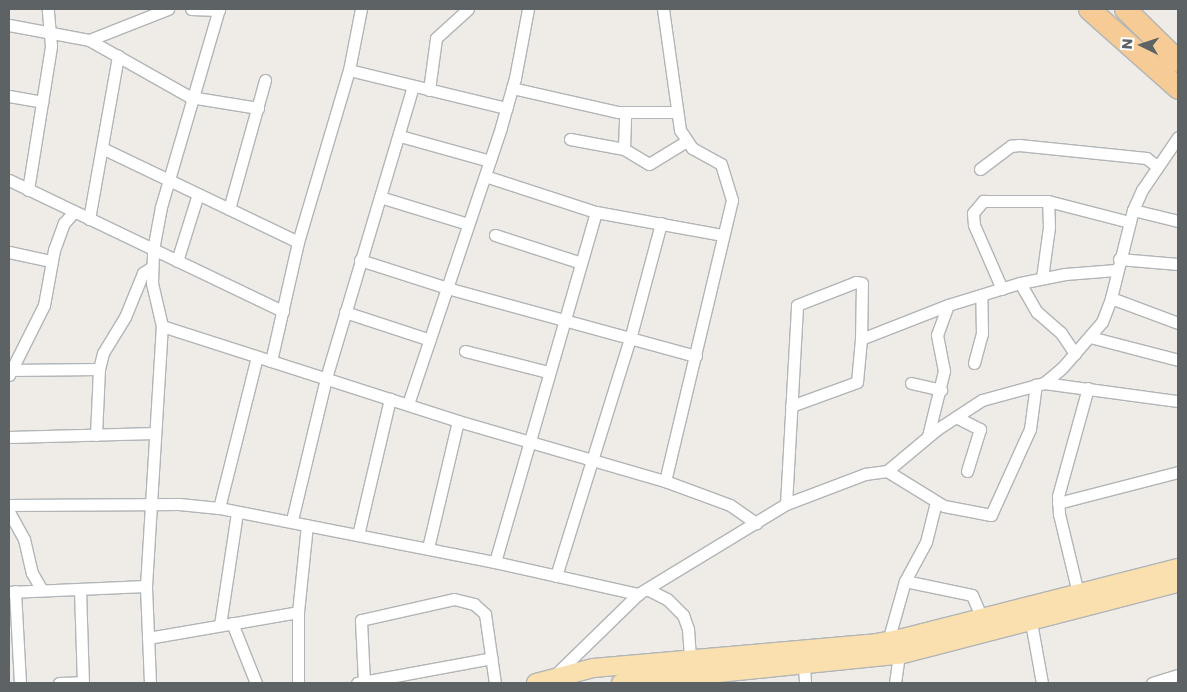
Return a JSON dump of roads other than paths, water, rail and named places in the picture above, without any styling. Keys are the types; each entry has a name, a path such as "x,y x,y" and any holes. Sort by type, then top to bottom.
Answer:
{"highway":[{"path":"1089,9 1178,88"},
{"path":"1125,9 1178,62"}],"main road":[{"path":"536,683 593,668 888,641 1178,568"},
{"path":"621,683 804,675 899,655 1178,584"}],"street":[{"path":"28,190 51,46 48,9"},
{"path":"89,40 164,9"},
{"path":"150,683 146,586 149,504 162,326 154,298 153,250 161,207 195,99 219,10 191,9"},
{"path":"271,361 298,242 349,70 361,9"},
{"path":"429,90 436,38 468,9"},
{"path":"408,404 490,161 512,88 528,9"},
{"path":"663,9 676,112 685,142 714,159 726,175 732,200 665,481"},
{"path":"9,25 89,40 195,99 258,108"},
{"path":"90,220 118,56"},
{"path":"349,70 506,108"},
{"path":"229,209 266,80"},
{"path":"292,520 326,378 360,260 400,136 413,87"},
{"path":"512,88 625,113 676,112"},
{"path":"9,96 42,102"},
{"path":"624,149 625,113"},
{"path":"400,136 490,161"},
{"path":"887,471 936,502 987,515 993,514 1033,419 1040,383 1075,354 1102,322 1111,298 1117,265 1131,216 1157,166 1178,137"},
{"path":"570,139 624,149 649,164 685,142"},
{"path":"980,170 1011,146 1018,145 1146,158 1157,166"},
{"path":"102,148 298,242"},
{"path":"484,176 596,212 723,235"},
{"path":"9,180 282,311"},
{"path":"177,261 198,194"},
{"path":"380,197 468,224"},
{"path":"1002,289 974,225 975,208 988,199 1048,201 1131,216 1178,221"},
{"path":"1042,278 1049,239 1048,201"},
{"path":"74,212 61,229 51,261 44,305 9,371 99,369"},
{"path":"495,562 528,440 596,212"},
{"path":"556,576 630,339 661,224"},
{"path":"495,235 581,263"},
{"path":"9,252 51,261"},
{"path":"360,260 447,288 696,356"},
{"path":"861,339 948,305 1020,283 1117,265 1178,264"},
{"path":"96,435 99,369 103,353 125,317 143,273 152,267"},
{"path":"786,504 791,406 799,303 856,282 862,283 861,339 857,382 791,406"},
{"path":"1020,283 1037,312 1061,333 1075,354"},
{"path":"974,363 982,328 981,295"},
{"path":"1111,298 1178,322"},
{"path":"927,438 941,390 944,371 938,335 948,305"},
{"path":"345,312 430,340"},
{"path":"162,326 458,421 665,481 730,504 756,523"},
{"path":"1090,337 1178,360"},
{"path":"465,351 548,372"},
{"path":"219,508 257,357"},
{"path":"911,383 941,390"},
{"path":"550,680 642,591 786,504 865,474 887,471 927,438 982,400 1040,383 1178,400"},
{"path":"1078,593 1058,502 1088,388"},
{"path":"358,535 390,398"},
{"path":"956,417 980,429 967,471"},
{"path":"428,548 458,421"},
{"path":"9,437 155,433"},
{"path":"1058,502 1178,472"},
{"path":"888,641 905,581 926,542 936,502"},
{"path":"9,505 149,504 219,508 237,513 292,520 307,525 428,548 556,576 642,591 667,598 683,615 688,629 690,659"},
{"path":"9,512 24,539 32,573 42,590"},
{"path":"237,513 226,624 256,683"},
{"path":"298,683 298,612 307,525"},
{"path":"905,581 972,595 982,618"},
{"path":"20,683 12,592 146,586"},
{"path":"59,683 83,682 80,589"},
{"path":"492,658 395,680 360,683 361,620 446,599 464,601 482,609 487,620 492,658 495,683"},
{"path":"148,638 298,612"},
{"path":"1031,622 1042,683"},
{"path":"896,683 899,655"},
{"path":"1152,683 1178,675"}]}
